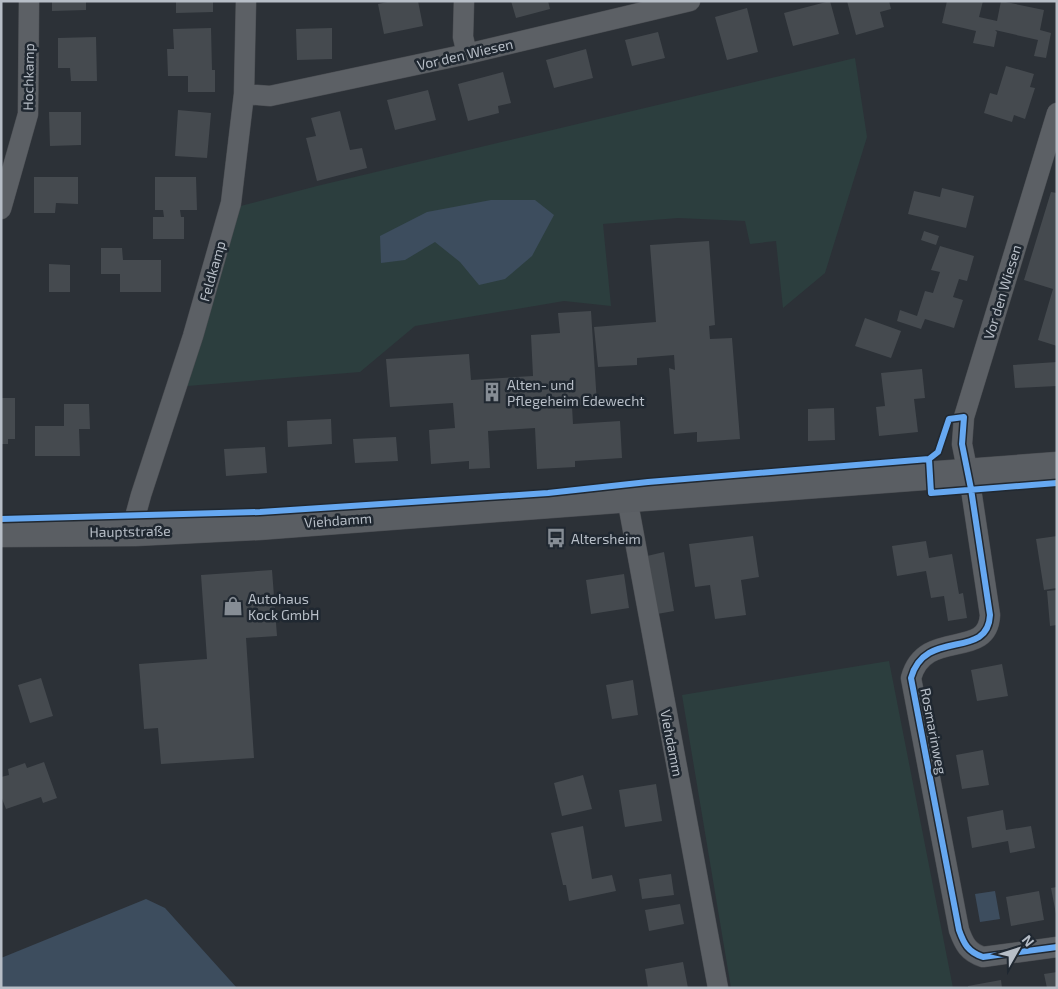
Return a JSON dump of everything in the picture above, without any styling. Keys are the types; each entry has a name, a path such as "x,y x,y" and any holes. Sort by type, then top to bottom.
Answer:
{"main road":[{"name":"Viehdamm","path":"258,526 1057,466"},
{"name":"Hauptstraße","path":"1,533 135,532 258,526"}],"street":[{"name":"Hochkamp","path":"1,209 28,114 29,1"},
{"name":"Feldkamp","path":"135,532 135,517 141,495 193,336 231,204 244,94 246,1"},
{"path":"464,1 463,37 467,54"},
{"name":"Vor den Wiesen","path":"244,94 270,96 467,54 686,2"},
{"name":"Vor den Wiesen","path":"968,473 962,444 964,416 1057,113"},
{"name":"Rosmarinweg","path":"968,473 990,626 982,636 969,642 936,648 922,656 915,666 912,678 913,687 959,930 964,943 972,954 983,957 1057,947"},
{"name":"Viehdamm","path":"626,498 718,988"}],"shaded area":[{"path":"855,58 867,137 825,273 783,308 776,241 750,244 745,221 678,218 603,224 611,306 564,301 415,326 360,372 187,386 219,282 233,208 317,186"},
{"path":"889,661 953,988 731,988 682,695"}],"water":[{"path":"491,200 535,200 554,215 532,256 505,279 479,285 460,262 435,242 405,260 381,263 380,236 427,212"},
{"path":"995,891 1000,919 980,922 975,894"},
{"path":"146,899 165,908 237,988 1,988 1,958"}],"building":[{"path":"52,1 86,1 86,10 52,11"},
{"path":"176,1 213,1 213,12 176,13"},
{"path":"392,1 418,1 423,26 384,34 378,4"},
{"path":"511,1 548,1 550,9 516,18"},
{"path":"830,1 839,34 793,46 784,13"},
{"path":"847,1 889,1 891,9 880,12 884,27 856,35"},
{"path":"947,1 983,1 979,17 997,21 1001,1 1044,10 1040,30 1051,33 1046,58 1034,56 1038,40 995,30 997,32 994,47 973,43 976,31 942,23"},
{"path":"747,8 758,52 727,60 715,17"},
{"path":"211,28 212,70 215,70 215,92 188,92 188,76 168,76 167,49 174,49 173,29"},
{"path":"332,28 332,59 297,60 296,29"},
{"path":"658,32 665,58 632,66 625,40"},
{"path":"96,37 97,81 71,81 70,68 58,68 58,38"},
{"path":"586,49 593,78 554,88 546,60"},
{"path":"1006,66 1034,74 1030,87 1035,88 1025,119 1014,115 1012,122 984,113 990,93 997,95"},
{"path":"503,72 511,103 498,106 499,113 468,121 458,84"},
{"path":"428,90 436,120 395,130 387,100"},
{"path":"178,110 211,113 207,158 175,156"},
{"path":"340,111 350,150 362,148 367,168 317,181 306,138 316,136 311,118"},
{"path":"49,112 81,112 81,145 50,146"},
{"path":"34,177 78,177 78,204 56,203 55,213 34,213"},
{"path":"155,177 196,177 197,210 180,210 181,217 184,217 184,239 153,239 153,217 164,217 163,210 155,210"},
{"path":"942,188 974,196 966,228 908,214 914,191 940,197"},
{"path":"1051,192 1057,193 1057,346 1038,340 1053,289 1024,280"},
{"path":"924,231 939,236 936,245 921,240"},
{"path":"709,241 715,325 709,326 710,339 732,338 740,439 697,442 697,432 674,434 669,368 675,370 674,355 637,358 637,365 598,367 594,327 656,322 650,245"},
{"path":"940,246 974,256 967,281 959,279 953,297 963,300 954,328 925,319 921,329 897,321 900,310 917,316 925,291 933,293 940,272 931,270"},
{"path":"101,248 122,248 123,260 161,260 161,292 120,292 120,274 101,274"},
{"path":"49,264 70,265 70,292 49,292"},
{"name":"Alten- und Pflegeheim Edewecht","path":"591,311 597,404 572,406 573,424 620,421 622,458 575,461 575,467 537,469 535,428 488,431 490,468 469,469 469,461 431,464 429,430 455,428 453,403 390,407 386,359 469,354 471,380 533,376 531,335 560,333 558,313"},
{"path":"865,318 901,331 891,358 855,346"},
{"path":"1057,362 1057,386 1015,388 1013,365"},
{"path":"922,369 925,398 914,399 918,432 879,436 876,407 885,406 881,373"},
{"path":"1,398 15,398 15,439 8,439 8,444 1,444"},
{"path":"64,404 89,404 90,429 79,429 80,456 35,456 35,426 64,426"},
{"path":"834,408 835,440 808,441 808,409"},
{"path":"331,419 332,444 288,447 287,421"},
{"path":"396,437 398,461 355,463 353,439"},
{"path":"265,447 267,473 226,476 224,449"},
{"path":"753,536 759,577 741,580 746,615 715,619 710,585 695,587 689,544"},
{"path":"1057,536 1057,588 1044,590 1036,539"},
{"path":"926,541 929,558 952,554 959,594 963,593 967,618 948,621 944,596 931,598 926,571 897,576 892,546"},
{"path":"664,552 674,611 657,614 647,556"},
{"path":"272,570 277,636 246,638 254,758 161,764 158,728 144,729 139,664 207,659 201,575"},
{"path":"624,574 629,608 591,614 586,580"},
{"path":"1057,590 1057,625 1050,626 1047,591"},
{"path":"1002,664 1008,696 977,701 971,670"},
{"path":"41,678 53,716 30,723 18,685"},
{"path":"633,680 638,715 612,719 606,685"},
{"path":"983,750 989,785 962,789 956,755"},
{"path":"44,762 57,798 43,803 41,797 6,809 1,796 1,777 9,775 8,769 25,763 27,768"},
{"path":"583,775 592,809 562,816 554,783"},
{"path":"656,784 662,821 625,827 619,790"},
{"path":"1003,810 1006,830 1031,826 1035,848 1010,853 1008,841 972,848 967,817"},
{"path":"583,826 592,879 612,875 616,891 569,901 566,885 563,885 551,833"},
{"path":"671,874 674,895 642,899 639,879"},
{"path":"1057,887 1057,914 1056,914 1051,888"},
{"path":"1039,891 1044,920 1011,926 1006,897"},
{"path":"680,904 684,924 649,931 645,910"},
{"path":"683,962 688,988 648,988 645,969"},
{"path":"1057,972 1057,988 1047,988 1044,974"},
{"path":"1001,980 1002,988 968,988 968,986"}],"cycle path":[{"path":"1,519 260,512 548,493 648,482 929,459 938,452 949,419 964,417 962,444 971,489 990,615 987,629 979,637 929,653 918,663 911,678 959,930 965,943 970,950 983,957 1057,947"},
{"path":"929,459 931,493 1057,483"}],"place":[{"name":"Alten- und Pflegeheim Edewecht","path":"492,392"},
{"name":"Altersheim","path":"556,538"},
{"name":"Autohaus Kock GmbH","path":"233,606"}]}
